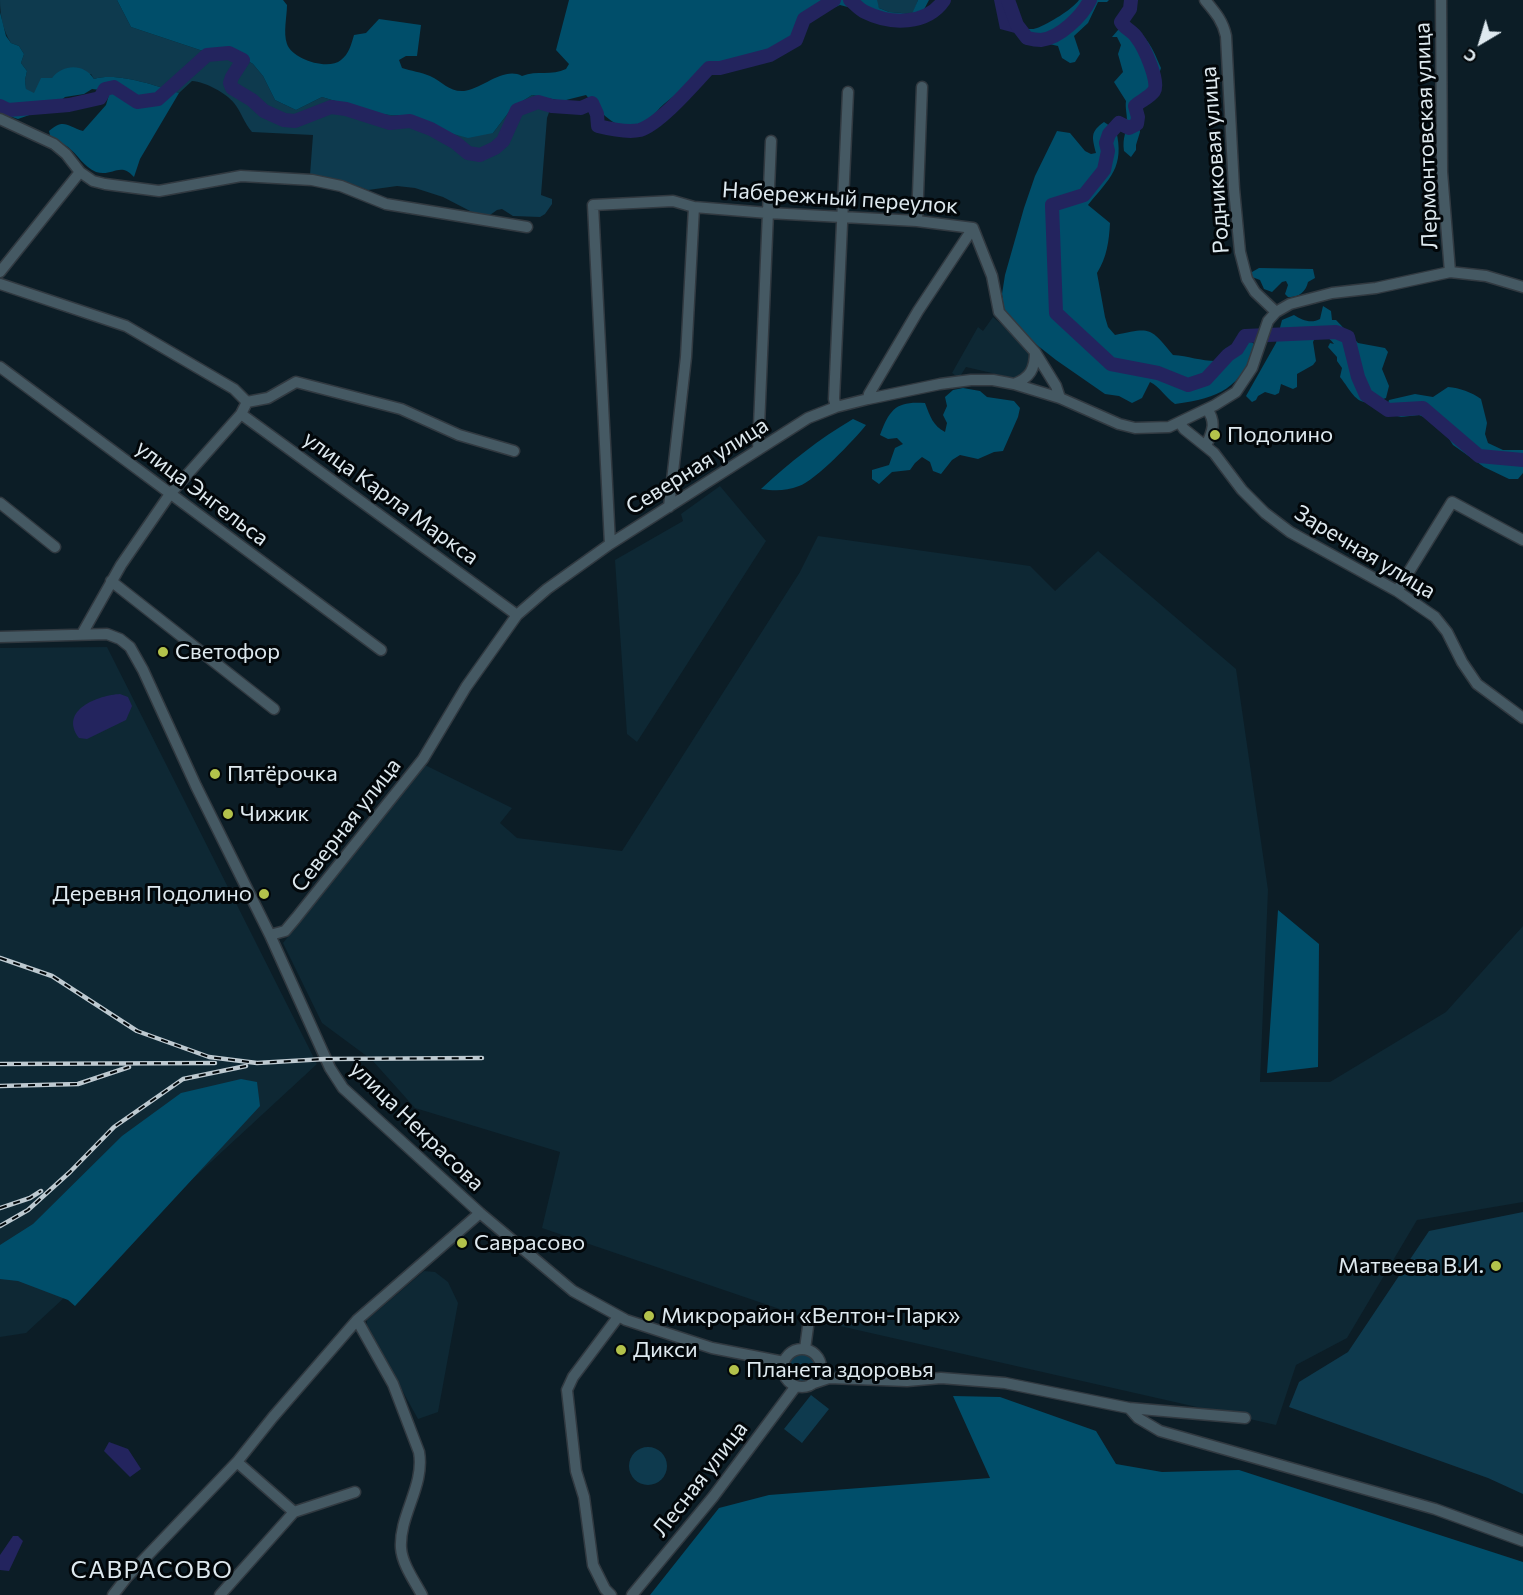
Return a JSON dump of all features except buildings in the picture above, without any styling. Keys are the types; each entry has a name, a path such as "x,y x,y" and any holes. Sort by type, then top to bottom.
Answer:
{"street":[{"name":"Родниковая улица","path":"1205,0 1224,25 1226,36 1234,189 1243,266 1247,279 1256,292 1276,312"},
{"name":"Лермонтовская улица","path":"1441,0 1442,172 1450,272"},
{"path":"916,220 922,87"},
{"path":"836,407 834,399 848,92"},
{"path":"0,119 54,144 66,154 80,172 93,181 105,184 159,191 241,176 312,180 341,186 386,204 526,227"},
{"path":"758,450 771,141"},
{"path":"0,272 80,172"},
{"name":"Набережный переулок","path":"610,544 593,205 673,201 694,207 916,220 973,228 992,276 999,312 1035,352 1056,386 1060,398"},
{"path":"669,507 686,357 694,207"},
{"path":"868,399 918,310 973,228"},
{"name":"Лермонтовская улица","path":"1276,312 1290,304 1312,297 1376,288 1450,272 1486,276 1523,287"},
{"path":"0,284 126,326 234,389 247,402"},
{"name":"Северная улица","path":"270,935 285,931 423,759 466,687 517,615 547,589 610,544 808,418 836,407 868,399 971,380 993,380 1060,398 1119,424 1135,428 1169,427 1230,397 1243,384 1252,368 1264,329 1276,312"},
{"path":"1014,384 1024,380 1035,366 1035,352"},
{"name":"улица Энгельса","path":"0,367 381,650"},
{"path":"247,402 268,398 296,382 401,409 459,435 514,451"},
{"path":"82,634 111,581 170,494 241,414 247,402"},
{"path":"1206,446 1214,428 1214,420 1207,409"},
{"name":"улица Карла Маркса","path":"241,414 517,615"},
{"name":"Заречная улица","path":"1180,423 1184,429 1214,453 1242,490 1265,513 1396,591 1435,617 1447,632 1462,662 1477,684 1523,718"},
{"path":"1396,591 1452,502 1523,540"},
{"path":"0,503 55,547"},
{"path":"111,581 274,708"},
{"name":"улица Некрасова","path":"0,637 107,634 120,639 130,647 270,935 330,1068 343,1088 480,1214 573,1291 618,1317 712,1348 784,1362"},
{"path":"113,1595 127,1577 237,1462 357,1320 480,1214"},
{"path":"611,1595 605,1589 594,1565 584,1497 576,1471 567,1390 573,1377 618,1317"},
{"path":"805,1349 809,1318"},
{"path":"357,1320 393,1384 419,1452 421,1463 419,1476 403,1526 400,1550 422,1595"},
{"path":"847,1378 820,1364 812,1352 805,1349 792,1352 784,1362 783,1372 796,1386 804,1386 829,1378 907,1381 941,1378 1005,1383 1129,1408 1245,1418"},
{"path":"811,1384 817,1379 820,1364"},
{"name":"Лесная улица","path":"632,1595 708,1504 796,1386"},
{"path":"1129,1408 1138,1418 1160,1431 1435,1509 1523,1541"},
{"path":"237,1462 294,1512"},
{"path":"220,1595 294,1512 355,1492"}],"shaded area":[{"path":"0,0 117,0 131,27 203,51 228,49 253,64 263,76 275,100 296,110 322,97 378,114 415,117 443,131 493,133 512,108 532,95 553,101 547,118 541,195 552,199 552,204 540,217 513,216 502,209 485,215 472,212 443,197 415,188 397,186 368,190 349,183 310,175 313,135 252,132 237,107 226,95 203,83 192,81 179,93 114,77 94,79 91,74 52,78 34,94 26,90 27,71 21,63 24,54 19,46 11,43 6,33 1,17"},
{"path":"117,0 283,0 287,5 285,30 287,44 303,59 320,64 335,63 344,58 354,35 366,33 379,19 421,25 417,56 406,56 399,60 402,68 423,73 454,90 464,91 508,74 522,76 566,69 569,64 556,50 569,0 877,0 879,8 889,12 912,14 918,0 929,0 920,17 910,18 880,15 840,5 820,14 781,46 735,69 716,63 664,104 648,121 639,126 630,128 613,122 586,95 562,101 532,95 512,108 493,133 468,138 443,131 415,117 378,114 322,97 296,110 275,100 263,76 253,64 229,49 203,51 131,27"},
{"path":"875,0 918,0 913,14 889,12 879,8"},
{"path":"994,0 1012,0 1022,27 1015,33 1000,29"},
{"path":"1079,0 1109,0 1098,2 1088,23 1074,36 1080,54 1075,62 1070,63 1062,58 1058,46 1031,40 1023,34 1023,30 1037,28 1054,20"},
{"path":"0,12 6,36 11,43 19,46 24,54 21,63 27,71 26,89 34,93 41,78 52,78 62,70 73,67 85,70 94,79 114,77 179,93 140,159 134,177 125,170 96,172 68,147 51,139 49,131 62,124 83,131 106,105 110,91 92,89 84,94 65,97 58,103 54,112 35,113 18,119 0,113"},
{"path":"1132,28 1147,40 1161,68 1158,77 1159,91 1145,102 1139,119 1140,132 1136,150 1131,157 1124,151 1126,101 1114,82 1123,72 1118,54 1121,45 1117,37 1112,37 1118,30"},
{"path":"1104,122 1116,130 1119,154 1114,171 1088,205 1110,223 1107,249 1097,273 1108,327 1115,335 1143,330 1149,332 1154,334 1173,355 1205,360 1216,361 1226,348 1250,341 1257,346 1243,372 1235,381 1216,394 1191,402 1175,404 1150,382 1142,398 1132,403 1119,396 1105,394 1023,334 1004,309 1002,294 1005,275 1024,208 1035,176 1057,131 1070,133 1085,151 1091,154 1096,153 1094,132"},
{"path":"1259,268 1313,269 1315,278 1308,282 1301,294 1288,297 1285,294 1288,285 1286,281 1272,292 1264,289 1260,280 1252,277 1252,272"},
{"path":"1323,306 1331,311 1332,320 1336,320 1358,343 1385,348 1388,352 1382,369 1389,386 1386,398 1369,402 1358,399 1340,377 1342,368 1337,357 1328,347 1330,343 1334,344 1328,338 1321,336 1315,338 1313,342 1316,361 1297,374 1297,387 1293,389 1281,384 1279,393 1275,395 1265,392 1252,402 1246,396 1276,343 1282,320 1294,315 1307,321 1320,319"},
{"path":"993,317 1033,352 1032,366 1018,379 966,367 959,378 952,373 978,327 983,331"},
{"path":"1448,387 1457,388 1481,399 1487,423 1485,434 1488,443 1503,450 1523,450 1523,473 1518,479 1509,479 1484,467 1453,445 1443,430 1428,419 1419,415 1401,417 1393,415 1386,409 1389,400 1415,394 1433,397"},
{"path":"963,388 980,391 987,397 1014,401 1020,408 1003,451 978,459 960,455 952,460 941,474 933,471 930,462 922,457 910,470 892,472 879,484 872,479 872,470 889,465 895,448 903,444 897,438 888,439 880,435 891,412 908,403 925,403 935,424 945,432 947,423 943,415 947,406 945,397 953,390"},
{"path":"853,419 866,425 844,449 806,483 790,489 761,489 805,451"},
{"path":"720,486 766,541 637,742 627,734 615,560 683,521 681,514"},
{"path":"818,536 1030,566 1055,591 1098,551 1236,669 1268,890 1260,1082 1330,1082 1446,1012 1523,926 1523,1202 1417,1220 1347,1338 1296,1365 1276,1425 809,1319 542,1228 560,1152 415,1108 372,1060 322,1023 283,943 425,765 512,808 500,823 517,838 622,851 800,572"},
{"path":"107,647 317,1064 26,1333 0,1337 0,648"},
{"path":"120,694 128,697 132,706 126,720 87,739 79,738 74,728 77,712 92,701"},
{"path":"1278,910 1319,944 1318,1067 1267,1073"},
{"path":"241,1079 257,1082 260,1106 75,1306 68,1300 18,1281 0,1279 0,1245 33,1224 122,1136 181,1093"},
{"path":"1523,1212 1523,1494 1488,1478 1289,1407 1299,1382 1348,1352 1429,1231"},
{"path":"424,1271 435,1272 448,1282 458,1303 438,1412 418,1419 367,1327 367,1320"},
{"path":"802,1354 812,1358 816,1368 812,1378 802,1382 792,1378 788,1368 792,1358"},
{"path":"811,1395 829,1409 802,1443 784,1429"},
{"path":"953,1396 1000,1397 1096,1431 1116,1464 1162,1472 1239,1470 1523,1562 1523,1595 650,1595 719,1508 769,1495 990,1478"},
{"path":"109,1442 128,1449 141,1469 130,1477 104,1451"},
{"path":"648,1447 661,1453 667,1466 661,1479 648,1485 635,1479 629,1466 635,1453"},
{"path":"13,1536 18,1536 23,1541 9,1571 0,1570 0,1555"}],"waterway":[{"path":"0,106 8,110 69,105 100,98 105,89 114,87 137,102 158,99 207,55 229,53 243,60 232,77 230,83 232,88 252,100 264,111 284,120 295,121 331,107 346,109 390,123 410,121 431,129 456,143 468,153 480,155 495,148 503,141 517,110 538,102 552,106 581,108 592,103 597,114 598,126 624,131 640,130 667,112 709,68 720,68 770,55 796,40 804,19 834,0"},
{"path":"850,0 865,12 897,21 928,14 944,0"},
{"path":"1008,0 1017,25 1027,38 1041,40 1063,31 1082,13 1090,0"},
{"path":"1131,0 1130,9 1121,22 1135,36 1143,49 1153,73 1155,87 1152,93 1135,106 1137,124 1129,128 1119,123 1109,134 1104,170 1084,195 1052,205 1056,313 1111,364 1158,373 1188,385 1206,379 1228,355 1237,349 1245,336 1336,332 1348,337 1358,377 1366,395 1388,410 1423,408 1479,456 1523,460"}],"railway":[{"path":"0,958 52,976 137,1031 209,1057 257,1063 325,1059 482,1058"},
{"path":"0,1064 215,1063"},
{"path":"0,1226 28,1210 70,1172 114,1127 183,1079 246,1066"},
{"path":"0,1086 78,1084 129,1067"},
{"path":"0,1208 30,1198 41,1191"}],"place":[{"name":"Подолино","path":"1215,435"},
{"name":"Светофор","path":"163,652"},
{"name":"Пятёрочка","path":"215,774"},
{"name":"Чижик","path":"228,814"},
{"name":"Деревня Подолино","path":"264,894"},
{"name":"Саврасово","path":"462,1243"},
{"name":"Матвеева В.И.","path":"1496,1266"},
{"name":"Микрорайон «Велтон-Парк»","path":"649,1316"},
{"name":"Дикси","path":"621,1350"},
{"name":"Планета здоровья","path":"734,1370"}],"district":[{"name":"САВРАСОВО","path":"152,1570"}]}
